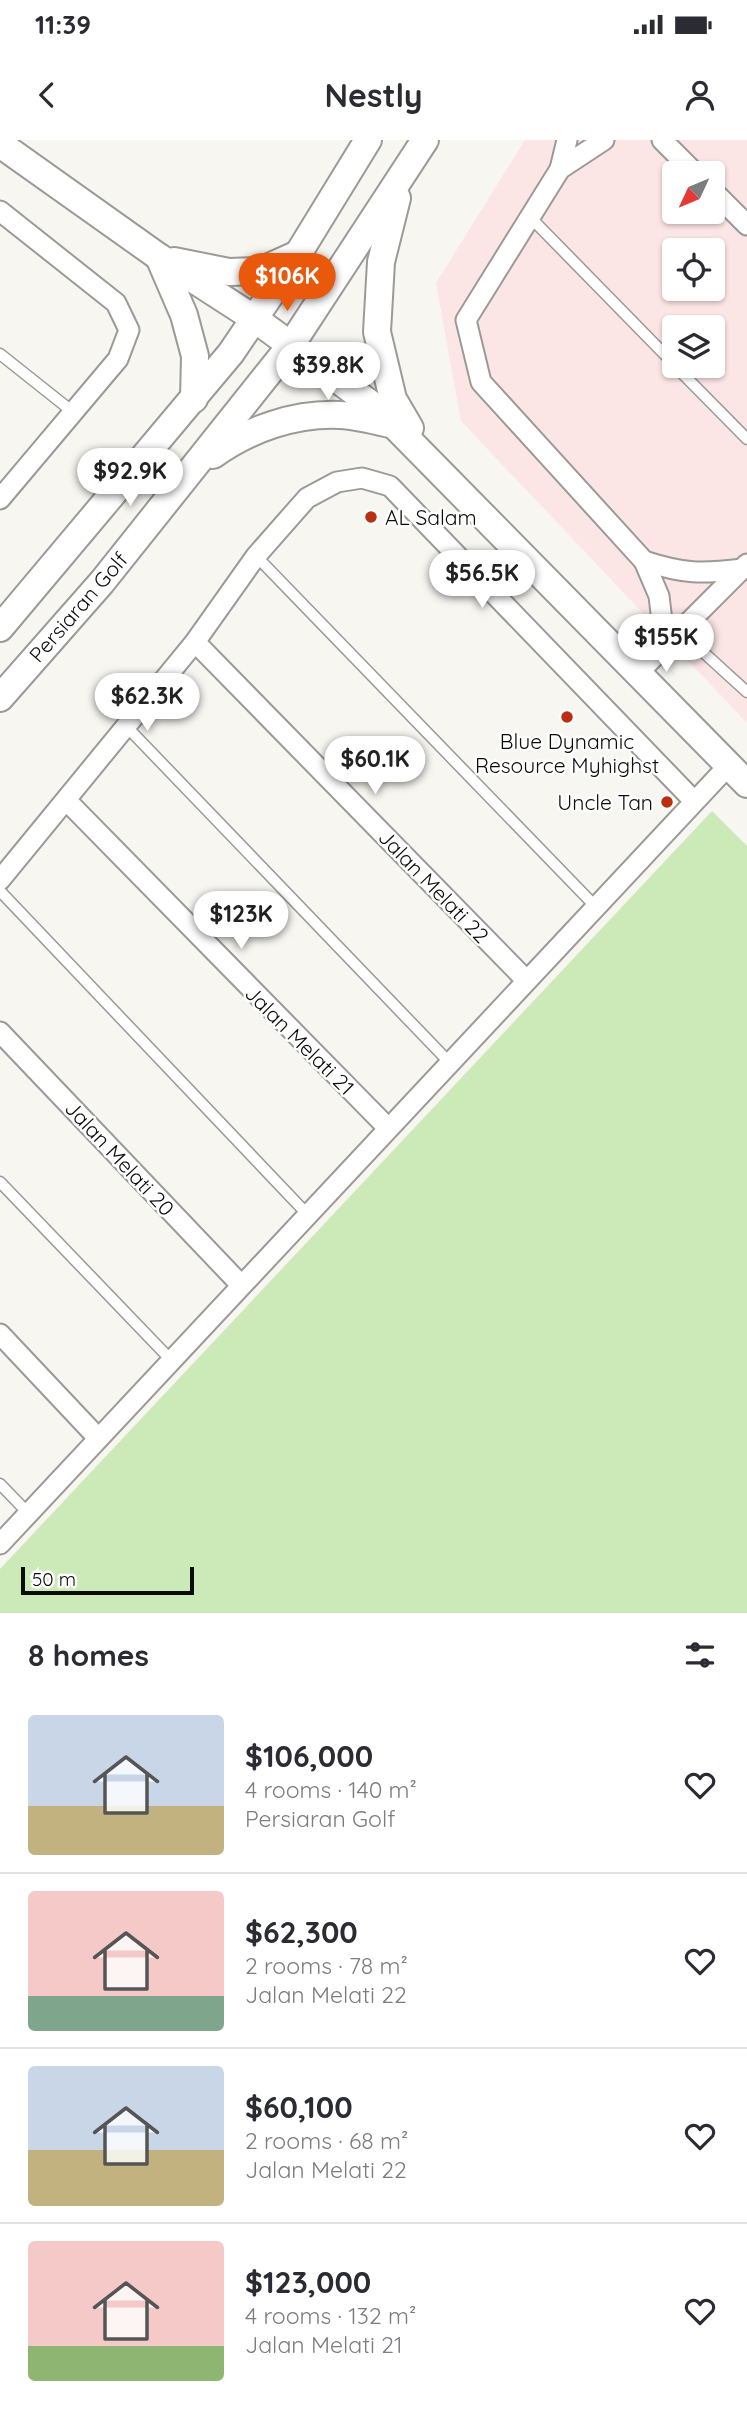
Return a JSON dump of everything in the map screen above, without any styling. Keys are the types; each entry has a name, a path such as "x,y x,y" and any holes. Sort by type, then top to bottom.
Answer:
{"street":[{"path":"0,628 194,399 255,319 368,140"},
{"name":"Persiaran Golf","path":"0,698 102,582 291,345 425,140"},
{"path":"567,140 560,169 466,320 481,382 644,561 659,596 665,646"},
{"path":"560,169 604,140"},
{"path":"662,140 683,161"},
{"path":"0,144 152,252 255,319 379,410 747,784"},
{"path":"402,176 381,262 377,332 393,399 428,459"},
{"path":"725,203 747,225"},
{"path":"0,211 116,303 129,330 118,359 0,499"},
{"path":"152,252 229,272 260,271 298,254"},
{"path":"152,252 184,315 195,356 194,399"},
{"path":"191,471 235,439 286,420 340,415 394,425"},
{"path":"0,880 195,642 256,556 307,498 337,482 362,478 390,486 694,801"},
{"path":"644,561 671,570 703,574 745,567"},
{"path":"638,673 745,567"},
{"name":"Jalan Melati 22","path":"195,642 526,981"},
{"path":"0,1544 240,1284 308,1215 729,765"},
{"name":"Jalan Melati 21","path":"66,800 388,1128"},
{"name":"Jalan Melati 20","path":"0,1031 240,1284"},
{"path":"0,1334 98,1438"}],"lane":[{"path":"530,217 662,353"},
{"path":"0,354 73,412"},
{"path":"687,378 747,439"},
{"path":"256,556 595,906"},
{"path":"680,631 747,692"},
{"path":"126,726 449,1062"},
{"path":"0,891 308,1215"},
{"path":"0,1182 172,1360"},
{"path":"0,1484 28,1513"}],"shaded area":[{"path":"525,140 747,140 747,723 461,421 436,283"}],"green space":[{"path":"712,811 747,846 747,1613 0,1613 0,1569"}],"place":[{"name":"AL Salam","path":"371,517"},
{"name":"Blue Dynamic Resource Myhighst","path":"567,717"},
{"name":"Uncle Tan","path":"667,802"}]}
